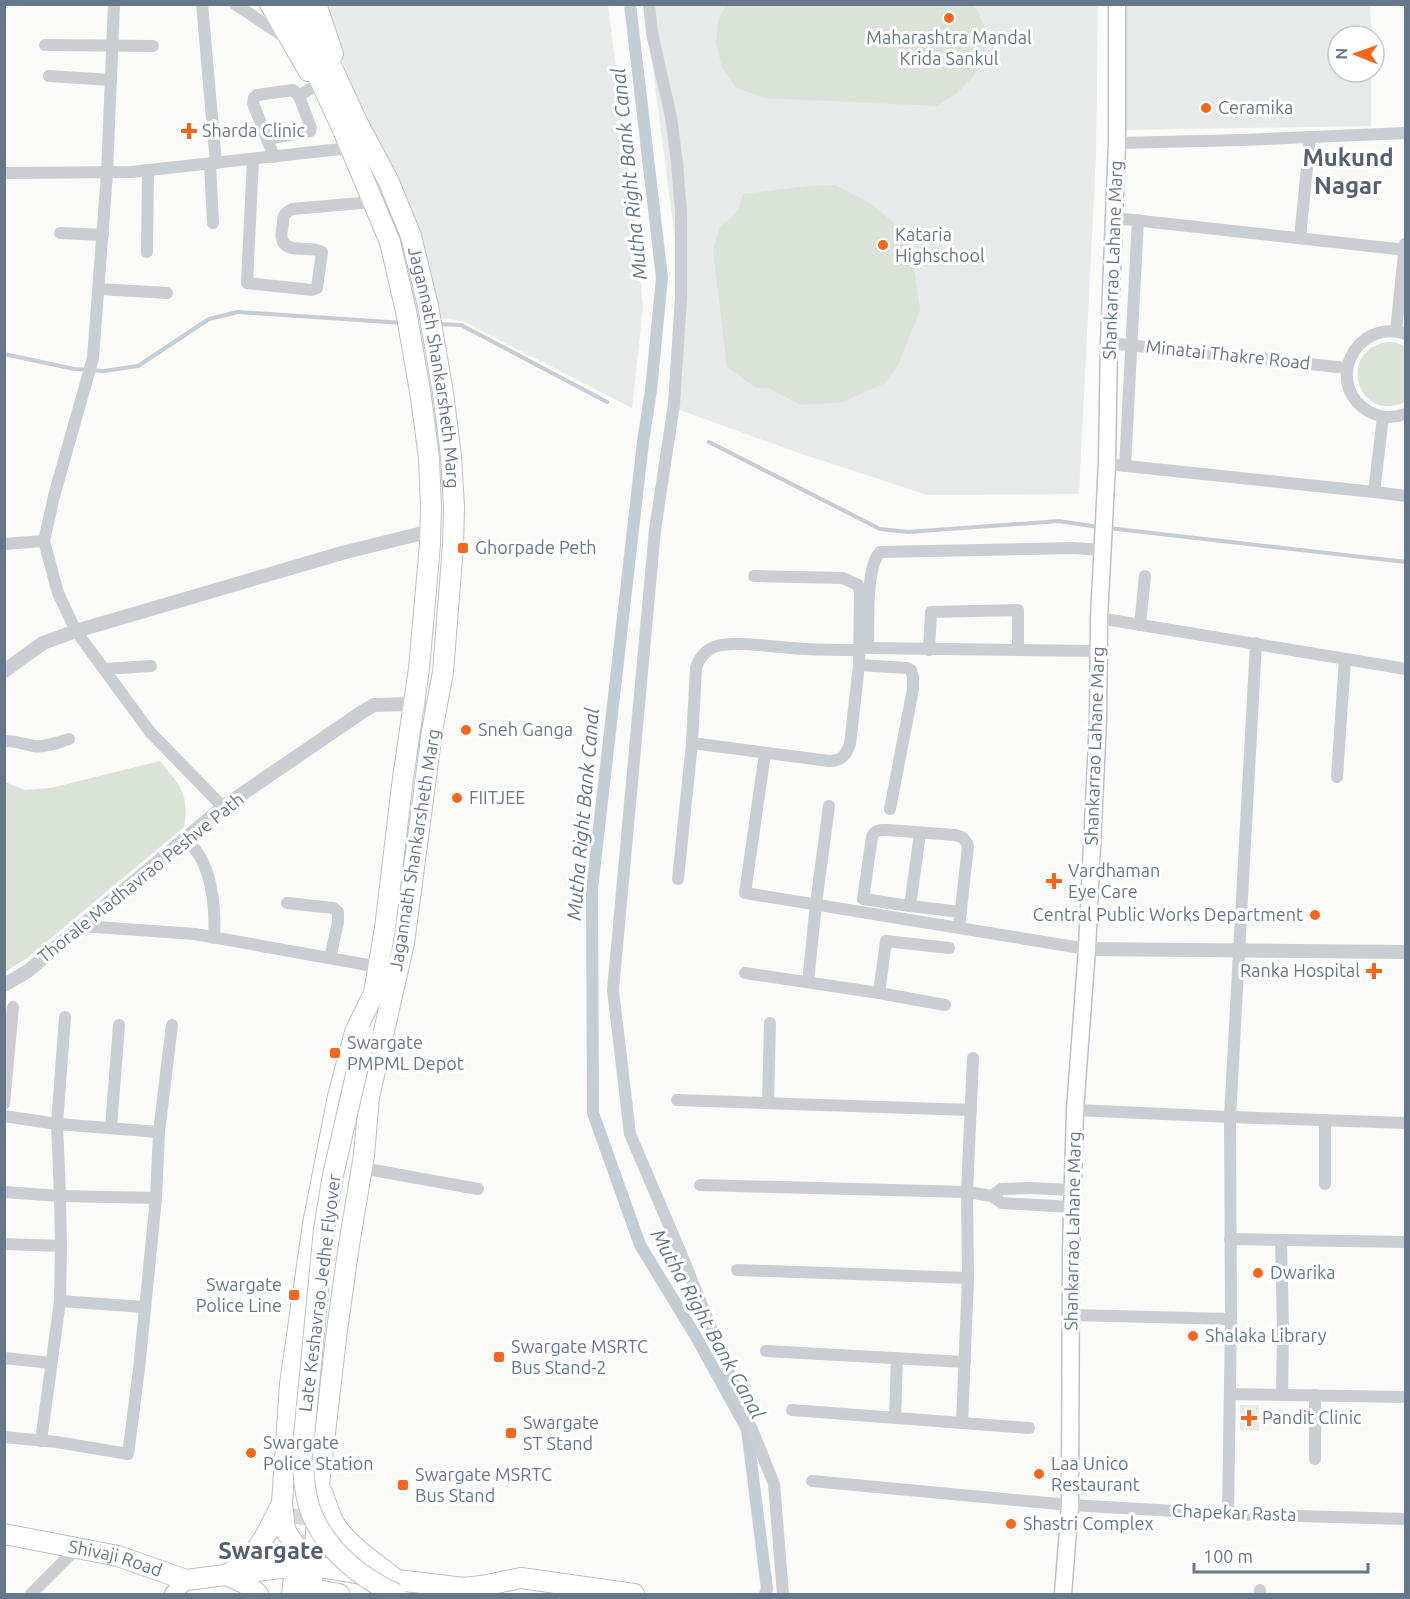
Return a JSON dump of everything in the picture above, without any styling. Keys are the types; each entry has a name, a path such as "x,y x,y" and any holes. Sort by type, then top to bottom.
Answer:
{"highway":[{"path":"285,4 303,19"},
{"name":"Jagannath Shankarsheth Marg","path":"303,19 350,133 373,202 390,243 421,397 429,458 431,531 419,669 379,967 374,993 355,1032 338,1096 317,1197 290,1384 291,1506 285,1530 305,1566"},
{"name":"Jagannath Shankarsheth Marg","path":"302,1591 319,1484 348,1245 362,1168 369,1097 404,943 443,672 453,545 454,507 451,456 443,393 424,289 411,236 384,171 350,133"},
{"name":"Late Keshavrao Jedhe Flyover","path":"374,993 333,1175 324,1229 302,1457 305,1487 314,1520 331,1546 351,1566 380,1587 396,1587"},
{"path":"226,1575 245,1562 291,1506 344,1195 369,1097"},
{"path":"319,1484 333,1521 343,1536 396,1587"},
{"name":"Shivaji Road","path":"4,1534 118,1556 179,1587 226,1575 305,1566 396,1587 482,1586"},
{"path":"226,1575 246,1584 258,1594"},
{"path":"482,1586 521,1578 634,1594"},
{"path":"482,1586 513,1594"},
{"path":"302,1591 339,1594"}],"main road":[{"name":"Jagannath Shankarsheth Marg","path":"269,4 303,19 350,133"},
{"name":"Shankarrao Lahane Marg","path":"1063,1594 1070,1505 1072,1190 1075,1110 1087,949 1098,721 1099,618 1107,464 1109,343 1118,142 1117,4"},
{"name":"Jagannath Shankarsheth Marg","path":"303,19 316,85 350,133"}],"street":[{"path":"114,4 107,173 93,358 54,496 44,541 58,593 75,631 150,732 223,807"},
{"path":"202,4 213,163 213,223"},
{"path":"235,4 303,19"},
{"path":"649,4 652,33 671,117 677,163 681,212 681,297 674,404 655,530 613,990 630,1134 774,1484 783,1594"},
{"path":"45,45 153,45"},
{"path":"49,76 111,81"},
{"path":"299,96 316,85"},
{"path":"267,139 310,131 312,128 299,96 293,90 257,95 254,98 253,103 267,139 274,157"},
{"path":"4,173 107,173 274,157 350,133"},
{"path":"1118,142 1243,140 1406,133"},
{"path":"1300,238 1310,136"},
{"path":"252,159 247,283 312,290 317,288 322,252 318,249 290,248 285,244 282,239 283,215 292,209 373,202"},
{"path":"147,252 148,170"},
{"path":"1115,218 1405,247 1401,333 1379,332 1364,340 1353,352 1347,368 1348,385 1355,400 1368,411 1383,417 1406,414"},
{"path":"1125,466 1138,220"},
{"path":"60,232 103,235"},
{"path":"99,290 167,292"},
{"name":"Minatai Thakre Road","path":"1109,343 1347,368"},
{"path":"1374,492 1383,417"},
{"path":"1107,464 1406,496"},
{"path":"6,666 43,643 75,631 342,553 431,531"},
{"path":"4,544 44,541"},
{"path":"1099,651 868,648 870,583 875,558 880,552 1073,548 1102,550"},
{"path":"692,743 835,761 847,754 859,665 860,592 858,585 843,578 754,576"},
{"path":"1140,625 1145,576"},
{"path":"929,650 931,612 1018,610 1018,650"},
{"path":"1099,618 1406,669"},
{"path":"678,879 692,743 696,668 699,659 715,646 734,644 807,650 859,650"},
{"path":"1228,1514 1231,1320 1230,1117 1256,644"},
{"path":"1337,777 1345,659"},
{"path":"859,665 907,669 911,670 914,677 890,809"},
{"path":"104,669 151,666"},
{"name":"Thorale Madhavrao Peshve Path","path":"4,985 28,971 223,807 374,705 414,704 437,707"},
{"path":"4,741 41,746 69,739"},
{"path":"765,753 745,893 1087,949 1406,952"},
{"path":"808,982 830,806"},
{"path":"959,927 968,846 966,840 955,836 888,830 874,832 863,899 960,912"},
{"path":"910,906 920,833"},
{"path":"184,839 194,846 201,856 208,877 215,916 214,938"},
{"path":"287,903 333,908 338,912 330,958"},
{"path":"82,926 195,934 379,967"},
{"path":"879,993 886,941 949,948"},
{"path":"745,973 945,1005"},
{"path":"4,1104 13,1007"},
{"path":"41,1441 60,1300 61,1245 57,1124 65,1017"},
{"path":"768,1103 770,1023"},
{"path":"111,1127 119,1025"},
{"path":"4,1437 57,1442 128,1454 139,1369 156,1198 159,1132 172,1025"},
{"path":"962,1423 968,1278 967,1192 973,1058"},
{"path":"677,1100 970,1110"},
{"path":"1075,1110 1406,1123"},
{"path":"4,1116 57,1124 159,1132"},
{"path":"1325,1120 1325,1184"},
{"path":"362,1168 478,1189"},
{"path":"700,1185 967,1192 992,1196 1002,1203 1072,1207"},
{"path":"992,1196 1001,1189 1072,1190"},
{"path":"4,1192 156,1198"},
{"path":"1230,1239 1406,1242"},
{"path":"1281,1240 1282,1394"},
{"path":"4,1244 61,1245"},
{"path":"737,1270 968,1278"},
{"path":"60,1300 144,1307"},
{"path":"1071,1315 1231,1320"},
{"path":"766,1351 965,1362"},
{"path":"4,1358 51,1363"},
{"path":"895,1418 897,1358"},
{"path":"1230,1394 1406,1397"},
{"path":"1315,1395 1316,1459"},
{"path":"792,1410 1029,1428"},
{"name":"Chapekar Rasta","path":"812,1481 1070,1505 1228,1514 1406,1519"},
{"path":"31,1594 77,1548"}],"shaded area":[{"path":"321,5 608,5 634,213 643,307 632,408 463,321 438,318"},
{"name":"Kataria Highschool","path":"647,5 1098,5 1096,156 1079,494 927,495 799,453 677,409 675,239 647,24"},
{"path":"726,5 973,5 986,30 984,59 972,78 956,94 937,106 763,98 736,87 722,68 716,43 719,18"},
{"path":"1126,5 1370,5 1371,24 1326,24 1326,84 1371,84 1371,126 1126,130"},
{"path":"835,185 870,203 899,227 914,267 920,310 899,363 885,383 843,402 801,405 768,388 756,388 727,367 713,250 720,226 738,209 743,194"},
{"path":"1388,342 1405,346 1405,402 1389,406 1375,403 1365,395 1359,384 1358,371 1362,358 1372,348"},
{"path":"160,761 182,791 186,806 184,827 27,958 5,972 5,782 25,790 51,788"},
{"name":"Pandit Clinic","path":"1240,1405 1259,1405 1259,1431 1240,1430"}],"waterway":[{"name":"Mutha Right Bank Canal","path":"630,4 662,278 651,390 643,442 592,889 593,1113 640,1245 695,1335 747,1429 767,1589 765,1594"},
{"path":"4,354 74,369 104,371 138,366 209,319 238,312 403,323"},
{"path":"437,324 461,325 607,402"},
{"path":"709,442 880,529 908,532 1059,521 1098,527"},
{"path":"1108,528 1406,562"}],"tunnel":[{"path":"294,1554 299,1509"}],"place":[{"name":"Maharashtra Mandal Krida Sankul","path":"949,18"},
{"name":"Ceramika","path":"1206,108"},
{"name":"Sharda Clinic","path":"189,131"},
{"name":"Kataria Highschool","path":"883,245"},
{"name":"Ghorpade Peth","path":"463,548"},
{"name":"Sneh Ganga","path":"466,730"},
{"name":"FIITJEE","path":"457,798"},
{"name":"Vardhaman Eye Care","path":"1054,881"},
{"name":"Central Public Works Department","path":"1315,915"},
{"name":"Ranka Hospital","path":"1374,971"},
{"name":"Swargate PMPML Depot","path":"335,1053"},
{"name":"Dwarika","path":"1258,1273"},
{"name":"Swargate Police Line","path":"294,1295"},
{"name":"Shalaka Library","path":"1193,1336"},
{"name":"Swargate MSRTC Bus Stand-2","path":"499,1357"},
{"name":"Pandit Clinic","path":"1249,1418"},
{"name":"Swargate ST Stand","path":"511,1433"},
{"name":"Swargate Police Station","path":"251,1453"},
{"name":"Laa Unico Restaurant","path":"1039,1474"},
{"name":"Swargate MSRTC Bus Stand","path":"403,1485"},
{"name":"Shastri Complex","path":"1011,1524"}],"district":[{"name":"Mukund Nagar","path":"1348,172"},
{"name":"Swargate","path":"271,1551"}]}
